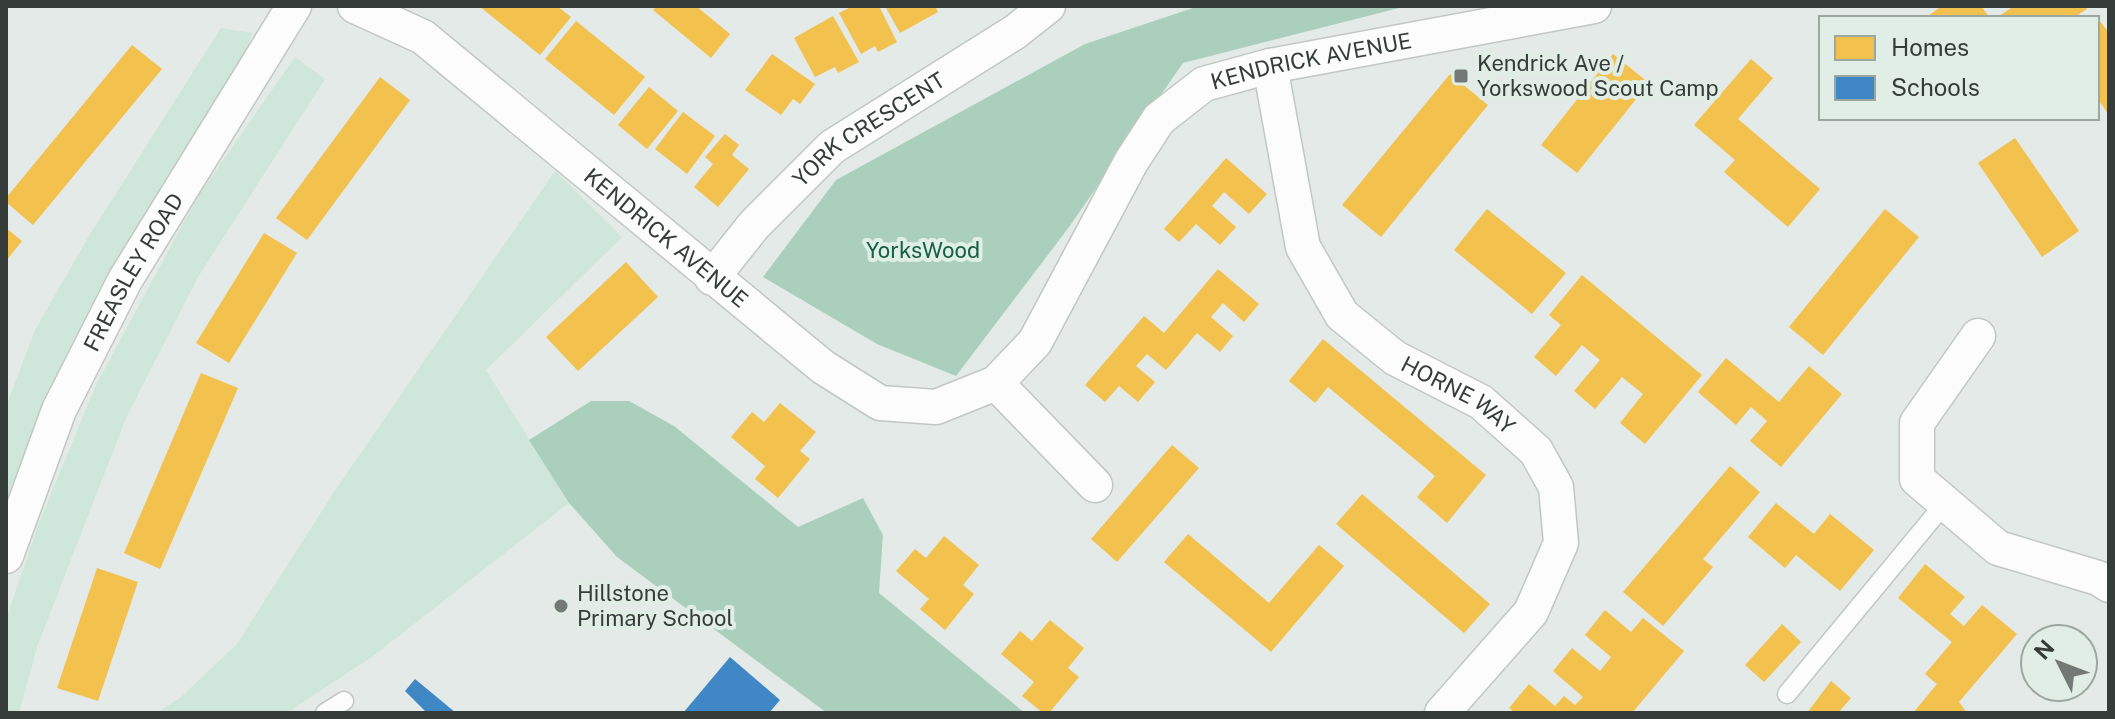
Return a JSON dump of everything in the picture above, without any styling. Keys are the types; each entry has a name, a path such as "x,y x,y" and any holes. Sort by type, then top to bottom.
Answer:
{"street":[{"name":"FREASLEY ROAD","path":"6,556 59,410 125,280 294,6"},
{"name":"KENDRICK AVENUE","path":"355,6 423,37 823,367 880,403 936,407 996,383 1035,342 1131,162 1159,119 1204,84 1270,66 1356,53 1594,6"},
{"name":"YORK CRESCENT","path":"712,278 754,225 832,147 1015,32 1048,6"},
{"name":"HORNE WAY","path":"1270,66 1303,247 1342,315 1395,358 1481,402 1536,451 1556,487 1561,543 1531,612 1442,713"},
{"path":"1978,336 1917,423 1917,479 1998,548 2098,578 2109,585"},
{"path":"996,383 1095,485"}],"lane":[{"path":"1787,694 1945,503"},
{"path":"325,713 344,701"}],"green space":[{"name":"YorksWood","path":"1199,6 1407,6 1183,63 1069,227 956,376 877,344 763,277 836,180 1085,44"},
{"path":"221,28 252,33 246,51 152,212 6,519 6,407 35,330 89,236"},
{"path":"295,57 325,79 198,277 126,418 37,647 19,713 6,713 6,620 39,523 96,385 198,196"},
{"path":"555,171 622,237 486,370 569,503 373,656 287,713 157,713 181,697 237,644 334,492"},
{"path":"591,401 629,401 674,426 798,527 863,498 883,535 879,593 1025,713 827,713 617,557 569,503 529,440"}],"building: Homes":[{"path":"479,6 557,6 571,17 540,55"},
{"path":"657,6 696,6 730,34 711,58 653,10"},
{"path":"853,6 879,6 897,42 878,52 875,46 861,54 839,13"},
{"path":"885,6 935,6 938,12 900,33"},
{"path":"1942,6 1981,6 1988,16 1928,16"},
{"path":"2014,6 2085,6 2087,9 2076,16 1999,16"},
{"path":"833,16 859,62 838,73 835,67 815,77 794,38"},
{"path":"576,21 645,77 614,115 545,59"},
{"path":"2099,22 2109,33 2109,115 2099,101"},
{"path":"132,45 162,69 33,225 6,202 6,198"},
{"path":"772,54 815,84 800,104 793,99 781,115 745,90"},
{"path":"1613,54 1649,83 1577,173 1541,145"},
{"path":"1751,59 1773,78 1738,119 1820,189 1788,227 1724,172 1735,160 1694,125"},
{"path":"1450,74 1488,105 1381,237 1342,205"},
{"path":"380,77 410,100 307,240 276,218"},
{"path":"649,87 678,111 647,149 618,125"},
{"path":"683,112 715,136 687,174 655,149"},
{"path":"725,134 739,145 732,155 749,169 718,207 694,187 713,164 705,157"},
{"path":"2015,138 2079,231 2042,257 1978,163"},
{"path":"1226,158 1267,194 1249,214 1224,192 1212,206 1236,227 1220,245 1196,224 1179,242 1164,229"},
{"path":"1487,209 1566,273 1532,314 1454,250"},
{"path":"1885,209 1919,237 1823,355 1789,327"},
{"path":"6,228 22,241 6,261"},
{"path":"264,233 297,253 229,363 196,343"},
{"path":"626,262 658,297 578,371 546,337"},
{"path":"1218,269 1259,304 1244,322 1223,303 1211,317 1233,336 1220,352 1197,333 1166,370 1147,354 1136,366 1155,382 1138,402 1119,386 1105,402 1085,385 1144,316 1164,333"},
{"path":"1582,275 1702,375 1645,444 1620,423 1643,394 1622,377 1595,409 1574,391 1600,360 1582,345 1556,376 1534,357 1561,325 1549,315"},
{"path":"1323,339 1486,475 1447,523 1417,497 1435,476 1328,387 1315,403 1289,381"},
{"path":"1726,358 1779,402 1809,366 1842,394 1781,467 1750,441 1767,421 1751,407 1736,425 1698,392"},
{"path":"201,373 238,388 160,569 124,553"},
{"path":"780,403 816,432 800,451 810,459 778,498 755,479 765,466 731,437 752,412 764,422"},
{"path":"1172,445 1199,468 1117,562 1091,539"},
{"path":"1730,466 1760,492 1703,559 1713,567 1663,626 1623,592"},
{"path":"1362,494 1490,604 1464,633 1336,524"},
{"path":"1776,503 1814,534 1830,514 1874,550 1840,591 1796,555 1785,568 1748,537"},
{"path":"1188,534 1269,603 1319,545 1344,566 1271,652 1164,562"},
{"path":"944,536 979,565 963,585 974,594 945,630 920,609 929,599 896,571 915,549 926,558"},
{"path":"1925,564 1965,597 1950,614 1964,626 1982,605 2017,634 1959,702 1967,713 1913,713 1937,684 1925,674 1952,642 1898,598"},
{"path":"97,568 138,582 98,701 57,688"},
{"path":"1605,610 1631,632 1643,618 1684,651 1632,713 1515,713 1509,708 1529,684 1555,706 1564,696 1575,705 1583,697 1553,671 1572,648 1600,671 1611,657 1585,635"},
{"path":"1050,620 1084,648 1068,668 1079,677 1049,713 1043,713 1022,696 1034,682 1001,654 1020,631 1032,641"},
{"path":"1782,624 1801,642 1764,682 1745,665"},
{"path":"1831,681 1851,698 1838,713 1807,713"}],"building: Schools":[{"path":"730,657 780,700 769,713 683,713"},
{"path":"415,679 456,713 427,713 405,691"}],"place":[{"name":"Kendrick Ave / Yorkswood Scout Camp","path":"1461,76"},
{"name":"Hillstone Primary School","path":"561,606"}]}
